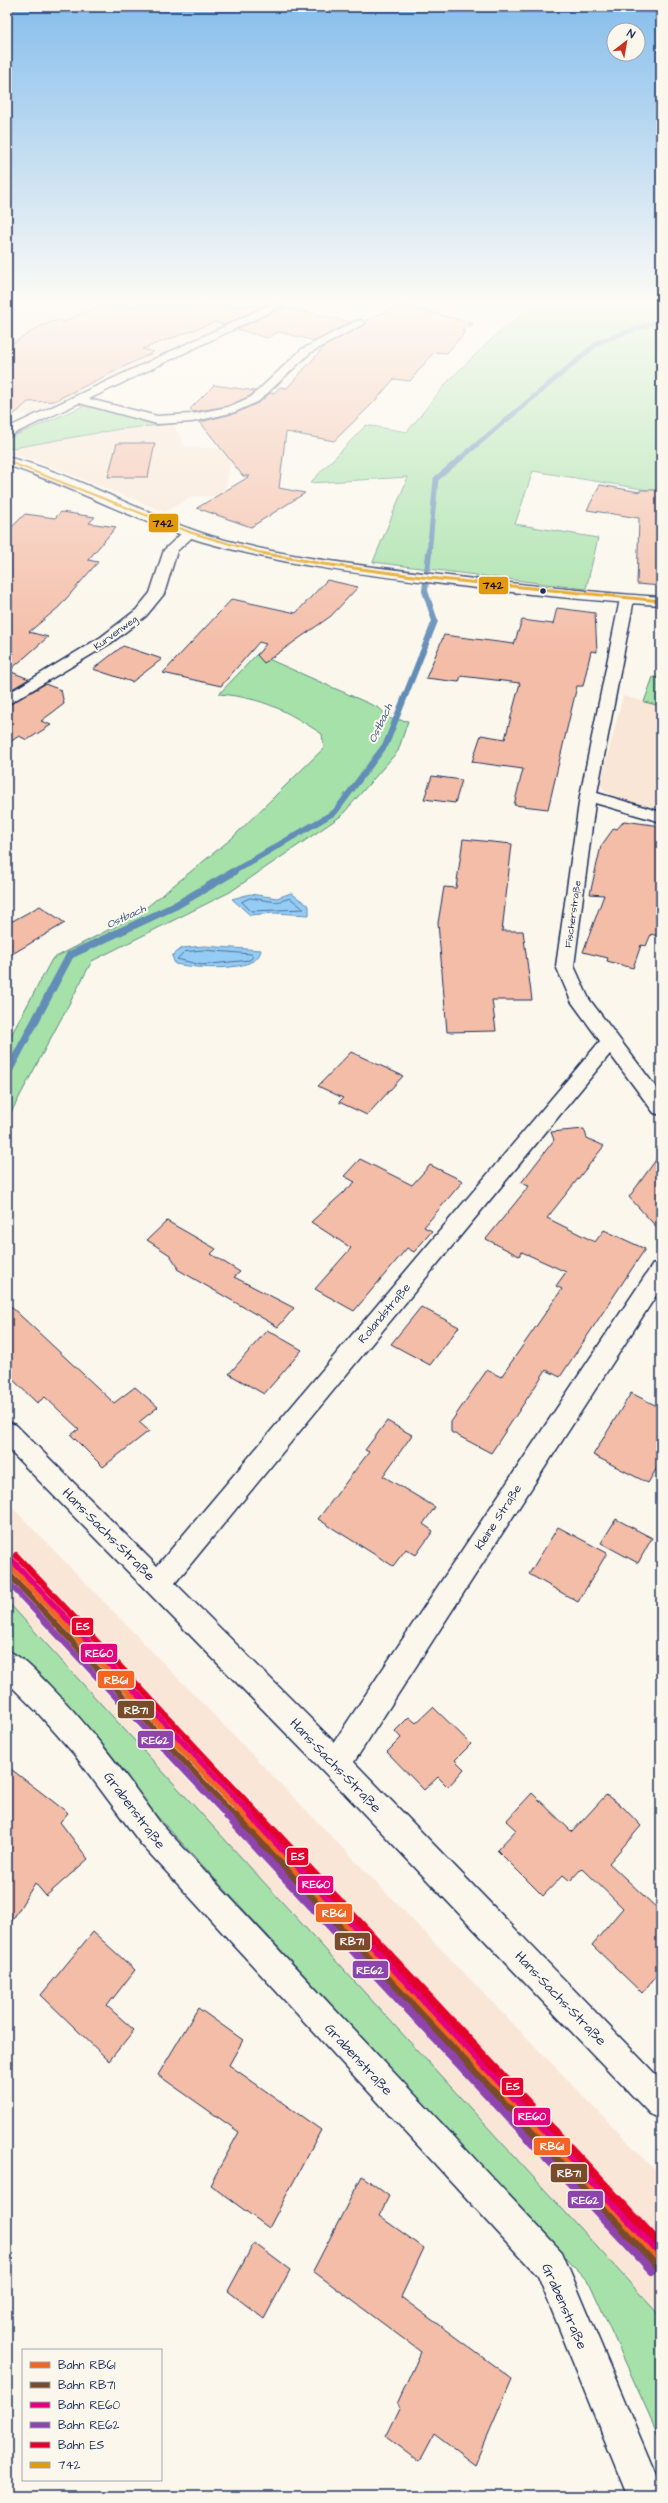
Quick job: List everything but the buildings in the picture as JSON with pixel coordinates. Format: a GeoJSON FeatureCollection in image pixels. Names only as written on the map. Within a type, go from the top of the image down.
{"type":"FeatureCollection","features":[{"type":"Feature","properties":{"kind":"street"},"geometry":{"type":"LineString","coordinates":[[7,433],[32,422]]}},
{"type":"Feature","properties":{"kind":"street"},"geometry":{"type":"LineString","coordinates":[[7,461],[76,486],[190,533],[260,553],[340,568],[627,599],[661,601]]}},
{"type":"Feature","properties":{"kind":"street","name":"Kurvenweg"},"geometry":{"type":"LineString","coordinates":[[7,700],[106,640],[141,613],[157,594],[171,550],[190,533]]}},
{"type":"Feature","properties":{"kind":"street","name":"Fischerstraße"},"geometry":{"type":"LineString","coordinates":[[627,599],[588,796],[565,966],[580,1001],[661,1108]]}},
{"type":"Feature","properties":{"kind":"street"},"geometry":{"type":"LineString","coordinates":[[588,796],[661,817]]}},
{"type":"Feature","properties":{"kind":"street","name":"Rolandstraße"},"geometry":{"type":"LineString","coordinates":[[158,1584],[610,1041]]}},
{"type":"Feature","properties":{"kind":"street","name":"Kleine Straße"},"geometry":{"type":"LineString","coordinates":[[336,1764],[661,1270]]}},
{"type":"Feature","properties":{"kind":"street","name":"Hans-Sachs-Straße"},"geometry":{"type":"LineString","coordinates":[[7,1432],[336,1764],[661,2103]]}},
{"type":"Feature","properties":{"kind":"street","name":"Grabenstraße"},"geometry":{"type":"LineString","coordinates":[[7,1664],[36,1689],[114,1781],[151,1834],[550,2264],[646,2496]]}},
{"type":"Feature","properties":{"kind":"shaded area"},"geometry":{"type":"Polygon","coordinates":[[[173,424],[186,447],[233,449],[224,496],[193,496],[165,512],[39,462],[7,453],[7,449],[120,429],[173,424]]]}},
{"type":"Feature","properties":{"kind":"shaded area"},"geometry":{"type":"Polygon","coordinates":[[[623,696],[661,706],[661,810],[617,797],[606,792],[600,785],[623,696]]]}},
{"type":"Feature","properties":{"kind":"shaded area"},"geometry":{"type":"Polygon","coordinates":[[[7,1502],[661,2176],[661,2317],[7,1601],[7,1502]]]}},
{"type":"Feature","properties":{"kind":"green space"},"geometry":{"type":"Polygon","coordinates":[[[47,422],[164,422],[173,424],[120,429],[7,449],[7,439],[47,422]]]}},
{"type":"Feature","properties":{"kind":"green space"},"geometry":{"type":"Polygon","coordinates":[[[415,422],[661,422],[661,492],[533,471],[515,524],[598,538],[586,589],[373,562],[408,477],[310,483],[366,425],[407,432],[415,422]]]}},
{"type":"Feature","properties":{"kind":"green space"},"geometry":{"type":"Polygon","coordinates":[[[257,654],[379,708],[391,719],[408,721],[398,751],[341,816],[230,892],[92,961],[7,1120],[7,1043],[52,959],[137,915],[231,839],[324,748],[322,734],[297,718],[274,706],[249,699],[219,694],[257,654]]]}},
{"type":"Feature","properties":{"kind":"green space"},"geometry":{"type":"Polygon","coordinates":[[[653,677],[661,678],[661,706],[644,702],[653,677]]]}},
{"type":"Feature","properties":{"kind":"green space"},"geometry":{"type":"Polygon","coordinates":[[[7,1601],[661,2317],[661,2441],[590,2284],[7,1654],[7,1601]]]}},
{"type":"Feature","properties":{"kind":"water"},"geometry":{"type":"Polygon","coordinates":[[[291,893],[309,906],[309,915],[275,913],[250,915],[232,899],[250,894],[277,898],[291,893]]]}},
{"type":"Feature","properties":{"kind":"water"},"geometry":{"type":"Polygon","coordinates":[[[204,946],[261,950],[257,958],[249,963],[237,966],[210,968],[175,964],[172,956],[182,948],[204,946]]]}},
{"type":"Feature","properties":{"kind":"waterway","name":"Ostbach"},"geometry":{"type":"LineString","coordinates":[[429,554],[436,479],[504,422]]}},
{"type":"Feature","properties":{"kind":"waterway","name":"Ostbach"},"geometry":{"type":"LineString","coordinates":[[231,873],[335,812],[386,744],[435,621],[425,591],[429,553]]}},
{"type":"Feature","properties":{"kind":"waterway","name":"Ostbach"},"geometry":{"type":"LineString","coordinates":[[7,1074],[70,955],[175,906],[233,872]]}},
{"type":"Feature","properties":{"kind":"rail line","name":"ES"},"geometry":{"type":"LineString","coordinates":[[16,1555],[661,2245]]}},
{"type":"Feature","properties":{"kind":"rail line","name":"RE60"},"geometry":{"type":"LineString","coordinates":[[11,1559],[661,2254]]}},
{"type":"Feature","properties":{"kind":"rail line","name":"RB61"},"geometry":{"type":"LineString","coordinates":[[7,1563],[661,2263]]}},
{"type":"Feature","properties":{"kind":"rail line","name":"RB71"},"geometry":{"type":"LineString","coordinates":[[7,1572],[657,2267]]}},
{"type":"Feature","properties":{"kind":"rail line","name":"RE62"},"geometry":{"type":"LineString","coordinates":[[7,1581],[652,2271]]}},
{"type":"Feature","properties":{"kind":"transit line","name":"742"},"geometry":{"type":"LineString","coordinates":[[7,461],[60,480],[165,524],[219,542],[271,555],[349,568],[429,578],[574,594],[661,601]]}}]}
